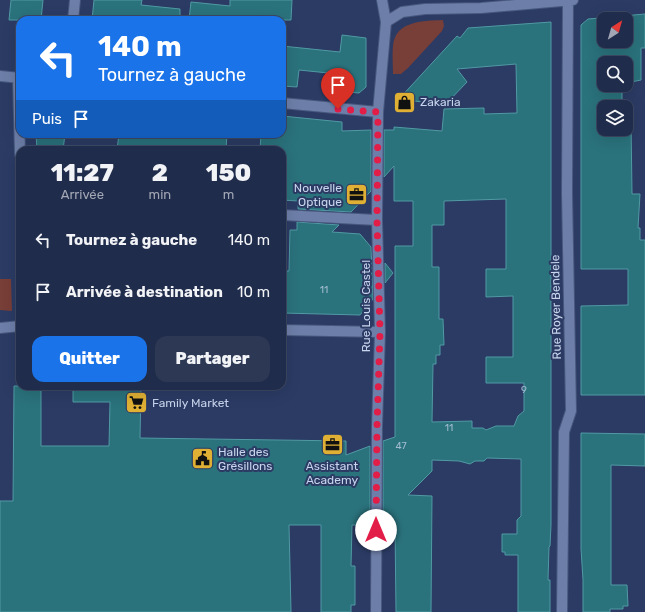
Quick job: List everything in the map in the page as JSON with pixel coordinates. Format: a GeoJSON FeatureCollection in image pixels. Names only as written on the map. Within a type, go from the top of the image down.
{"type":"FeatureCollection","features":[{"type":"Feature","properties":{"kind":"street"},"geometry":{"type":"LineString","coordinates":[[73,16],[75,0]]}},
{"type":"Feature","properties":{"kind":"street","name":"Rue Louis Castel"},"geometry":{"type":"LineString","coordinates":[[376,612],[377,443],[380,332],[377,220],[378,112],[386,22],[382,0]]}},
{"type":"Feature","properties":{"kind":"street","name":"Rue Royer Bendele"},"geometry":{"type":"LineString","coordinates":[[562,612],[564,432],[571,411],[567,193],[568,0]]}},
{"type":"Feature","properties":{"kind":"street"},"geometry":{"type":"LineString","coordinates":[[386,22],[402,12],[425,9],[481,8],[573,0]]}},
{"type":"Feature","properties":{"kind":"street"},"geometry":{"type":"LineString","coordinates":[[0,76],[16,78]]}},
{"type":"Feature","properties":{"kind":"street"},"geometry":{"type":"LineString","coordinates":[[286,103],[378,112]]}},
{"type":"Feature","properties":{"kind":"street"},"geometry":{"type":"LineString","coordinates":[[286,215],[377,220]]}},
{"type":"Feature","properties":{"kind":"street"},"geometry":{"type":"LineString","coordinates":[[0,328],[16,326]]}},
{"type":"Feature","properties":{"kind":"street"},"geometry":{"type":"LineString","coordinates":[[286,330],[380,332]]}},
{"type":"Feature","properties":{"kind":"shaded area"},"geometry":{"type":"Polygon","coordinates":[[[443,20],[444,26],[442,31],[408,68],[401,74],[393,74],[393,46],[395,37],[399,31],[412,24],[420,22],[443,20]]]}},
{"type":"Feature","properties":{"kind":"shaded area"},"geometry":{"type":"Polygon","coordinates":[[[0,279],[11,279],[12,311],[0,310],[0,279]]]}},
{"type":"Feature","properties":{"kind":"building"},"geometry":{"type":"Polygon","coordinates":[[[11,0],[43,0],[41,16],[16,16],[16,20],[9,20],[11,0]]]}},
{"type":"Feature","properties":{"kind":"building"},"geometry":{"type":"Polygon","coordinates":[[[94,0],[142,0],[141,5],[180,9],[180,16],[92,16],[94,0]]]}},
{"type":"Feature","properties":{"kind":"building"},"geometry":{"type":"Polygon","coordinates":[[[230,0],[292,0],[291,20],[286,20],[286,16],[189,16],[191,2],[230,6],[230,0]]]}},
{"type":"Feature","properties":{"kind":"building"},"geometry":{"type":"Polygon","coordinates":[[[645,14],[645,48],[641,48],[641,80],[633,82],[633,56],[597,56],[597,92],[622,92],[622,100],[597,100],[597,136],[631,136],[632,194],[640,194],[638,228],[640,228],[640,240],[645,240],[645,395],[581,395],[581,306],[628,305],[628,269],[581,269],[581,25],[588,19],[597,18],[597,48],[633,48],[633,15],[645,14]]]}},
{"type":"Feature","properties":{"kind":"building"},"geometry":{"type":"Polygon","coordinates":[[[551,22],[551,525],[548,580],[550,580],[550,612],[518,612],[518,555],[505,555],[505,552],[502,552],[502,534],[517,534],[517,520],[521,516],[521,459],[487,458],[484,461],[475,461],[470,464],[459,461],[432,460],[432,471],[408,495],[432,496],[431,612],[396,612],[395,525],[383,525],[383,441],[395,437],[395,246],[413,246],[413,201],[394,201],[394,166],[384,177],[384,130],[394,130],[394,127],[442,131],[444,109],[484,108],[484,114],[517,113],[516,64],[457,69],[467,82],[445,105],[399,99],[457,36],[460,38],[468,28],[551,22]],[[506,199],[444,201],[444,225],[432,225],[432,267],[439,267],[439,319],[443,319],[444,345],[440,345],[440,355],[436,355],[436,364],[433,364],[432,422],[472,421],[472,428],[483,428],[486,430],[496,426],[514,426],[518,416],[524,411],[524,383],[486,383],[486,357],[513,357],[513,296],[486,297],[486,269],[506,269],[506,199]]]}},
{"type":"Feature","properties":{"kind":"building"},"geometry":{"type":"Polygon","coordinates":[[[342,35],[366,38],[366,87],[359,93],[336,91],[338,74],[299,70],[297,87],[286,86],[286,46],[340,52],[342,35]]]}},
{"type":"Feature","properties":{"kind":"building"},"geometry":{"type":"Polygon","coordinates":[[[286,116],[342,122],[342,131],[371,130],[371,191],[351,212],[298,209],[298,201],[286,200],[286,146],[260,146],[261,138],[286,138],[286,116]]]}},
{"type":"Feature","properties":{"kind":"building"},"geometry":{"type":"Polygon","coordinates":[[[36,138],[64,138],[64,146],[37,146],[36,138]]]}},
{"type":"Feature","properties":{"kind":"building"},"geometry":{"type":"Polygon","coordinates":[[[118,138],[227,138],[226,146],[118,146],[118,138]]]}},
{"type":"Feature","properties":{"kind":"building"},"geometry":{"type":"Polygon","coordinates":[[[297,222],[339,225],[332,232],[360,234],[371,247],[373,299],[360,315],[286,313],[286,271],[289,271],[290,230],[297,230],[297,222]]]}},
{"type":"Feature","properties":{"kind":"building"},"geometry":{"type":"Polygon","coordinates":[[[385,263],[393,273],[385,283],[385,263]]]}},
{"type":"Feature","properties":{"kind":"building"},"geometry":{"type":"Polygon","coordinates":[[[14,386],[16,386],[16,390],[41,390],[41,446],[109,446],[110,402],[73,402],[73,390],[141,390],[140,438],[346,441],[346,455],[370,446],[370,525],[352,525],[351,566],[355,566],[355,605],[351,605],[351,612],[321,612],[321,525],[289,525],[291,612],[0,612],[0,501],[13,501],[14,386]]]}},
{"type":"Feature","properties":{"kind":"building"},"geometry":{"type":"Polygon","coordinates":[[[581,433],[645,434],[645,466],[611,465],[611,585],[627,585],[628,606],[623,606],[623,609],[610,609],[610,612],[583,612],[581,549],[581,433]]]}},
{"type":"Feature","properties":{"kind":"place","name":"Zakaria"},"geometry":{"type":"Point","coordinates":[405,102]}},
{"type":"Feature","properties":{"kind":"place","name":"Nouvelle Optique"},"geometry":{"type":"Point","coordinates":[357,195]}},
{"type":"Feature","properties":{"kind":"place","name":"Family Market"},"geometry":{"type":"Point","coordinates":[137,403]}},
{"type":"Feature","properties":{"kind":"place","name":"Assistant Academy"},"geometry":{"type":"Point","coordinates":[332,445]}},
{"type":"Feature","properties":{"kind":"place","name":"Halle des Grésillons"},"geometry":{"type":"Point","coordinates":[202,459]}},
{"type":"Feature","properties":{"kind":"route"},"geometry":{"type":"LineString","coordinates":[[338,109],[378,112],[377,220],[380,332],[376,530]]}}]}
